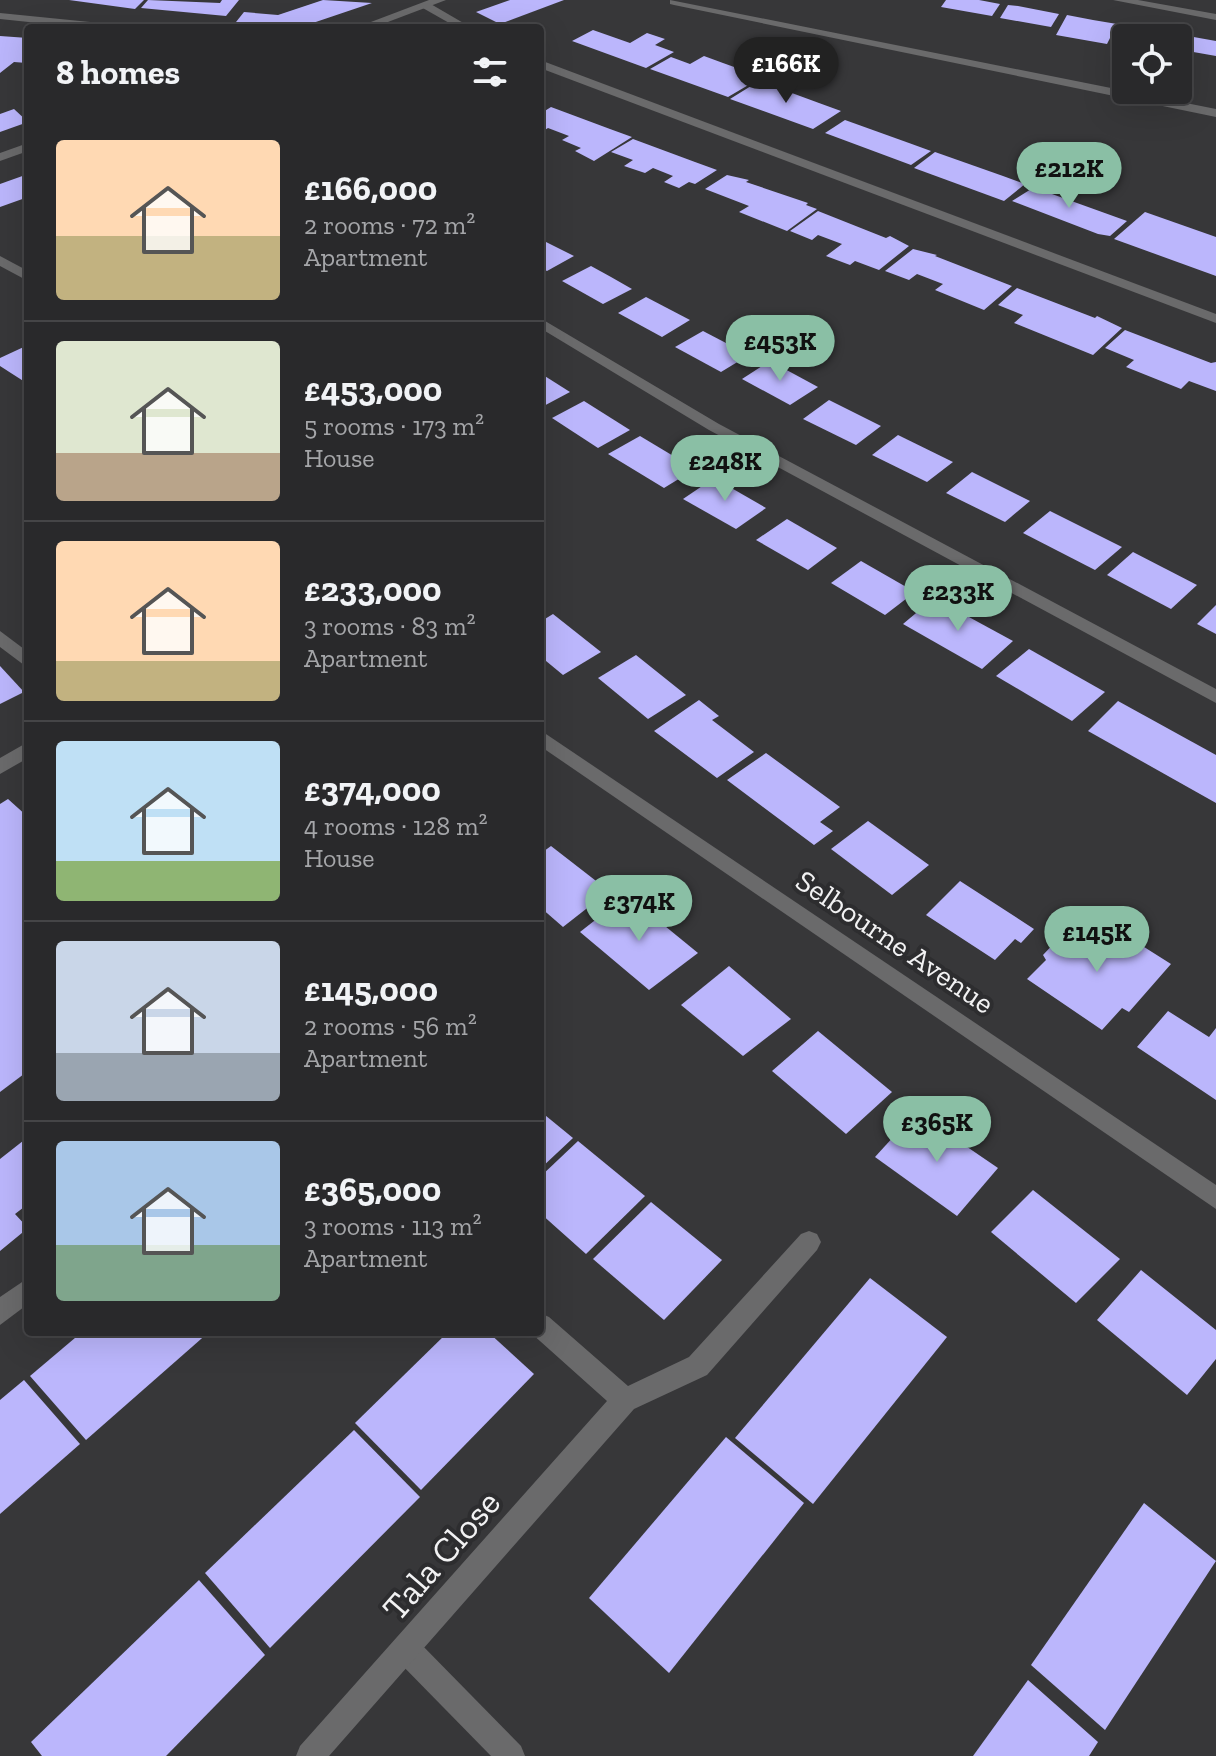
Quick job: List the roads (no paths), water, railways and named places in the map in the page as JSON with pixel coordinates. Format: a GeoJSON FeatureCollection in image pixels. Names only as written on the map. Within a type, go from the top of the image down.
{"type":"FeatureCollection","features":[{"type":"Feature","properties":{"kind":"street"},"geometry":{"type":"LineString","coordinates":[[372,24],[440,0]]}},
{"type":"Feature","properties":{"kind":"street"},"geometry":{"type":"LineString","coordinates":[[1119,0],[1216,17]]}},
{"type":"Feature","properties":{"kind":"street"},"geometry":{"type":"LineString","coordinates":[[674,2],[1216,113]]}},
{"type":"Feature","properties":{"kind":"street"},"geometry":{"type":"LineString","coordinates":[[425,5],[459,24]]}},
{"type":"Feature","properties":{"kind":"street"},"geometry":{"type":"LineString","coordinates":[[0,16],[80,24]]}},
{"type":"Feature","properties":{"kind":"street"},"geometry":{"type":"LineString","coordinates":[[544,66],[1216,319]]}},
{"type":"Feature","properties":{"kind":"street"},"geometry":{"type":"LineString","coordinates":[[0,157],[24,148]]}},
{"type":"Feature","properties":{"kind":"street"},"geometry":{"type":"LineString","coordinates":[[0,260],[24,275]]}},
{"type":"Feature","properties":{"kind":"street"},"geometry":{"type":"LineString","coordinates":[[544,324],[714,427],[1216,697]]}},
{"type":"Feature","properties":{"kind":"street"},"geometry":{"type":"LineString","coordinates":[[0,637],[24,658]]}},
{"type":"Feature","properties":{"kind":"street","name":"Selbourne Avenue"},"geometry":{"type":"LineString","coordinates":[[544,740],[1216,1198]]}},
{"type":"Feature","properties":{"kind":"street"},"geometry":{"type":"LineString","coordinates":[[0,767],[24,752]]}},
{"type":"Feature","properties":{"kind":"street","name":"Tala Close"},"geometry":{"type":"LineString","coordinates":[[310,1756],[625,1400],[698,1366],[809,1242]]}},
{"type":"Feature","properties":{"kind":"street"},"geometry":{"type":"LineString","coordinates":[[0,1313],[24,1292]]}},
{"type":"Feature","properties":{"kind":"street"},"geometry":{"type":"LineString","coordinates":[[544,1329],[625,1400]]}},
{"type":"Feature","properties":{"kind":"street"},"geometry":{"type":"LineString","coordinates":[[406,1649],[511,1756]]}}]}
